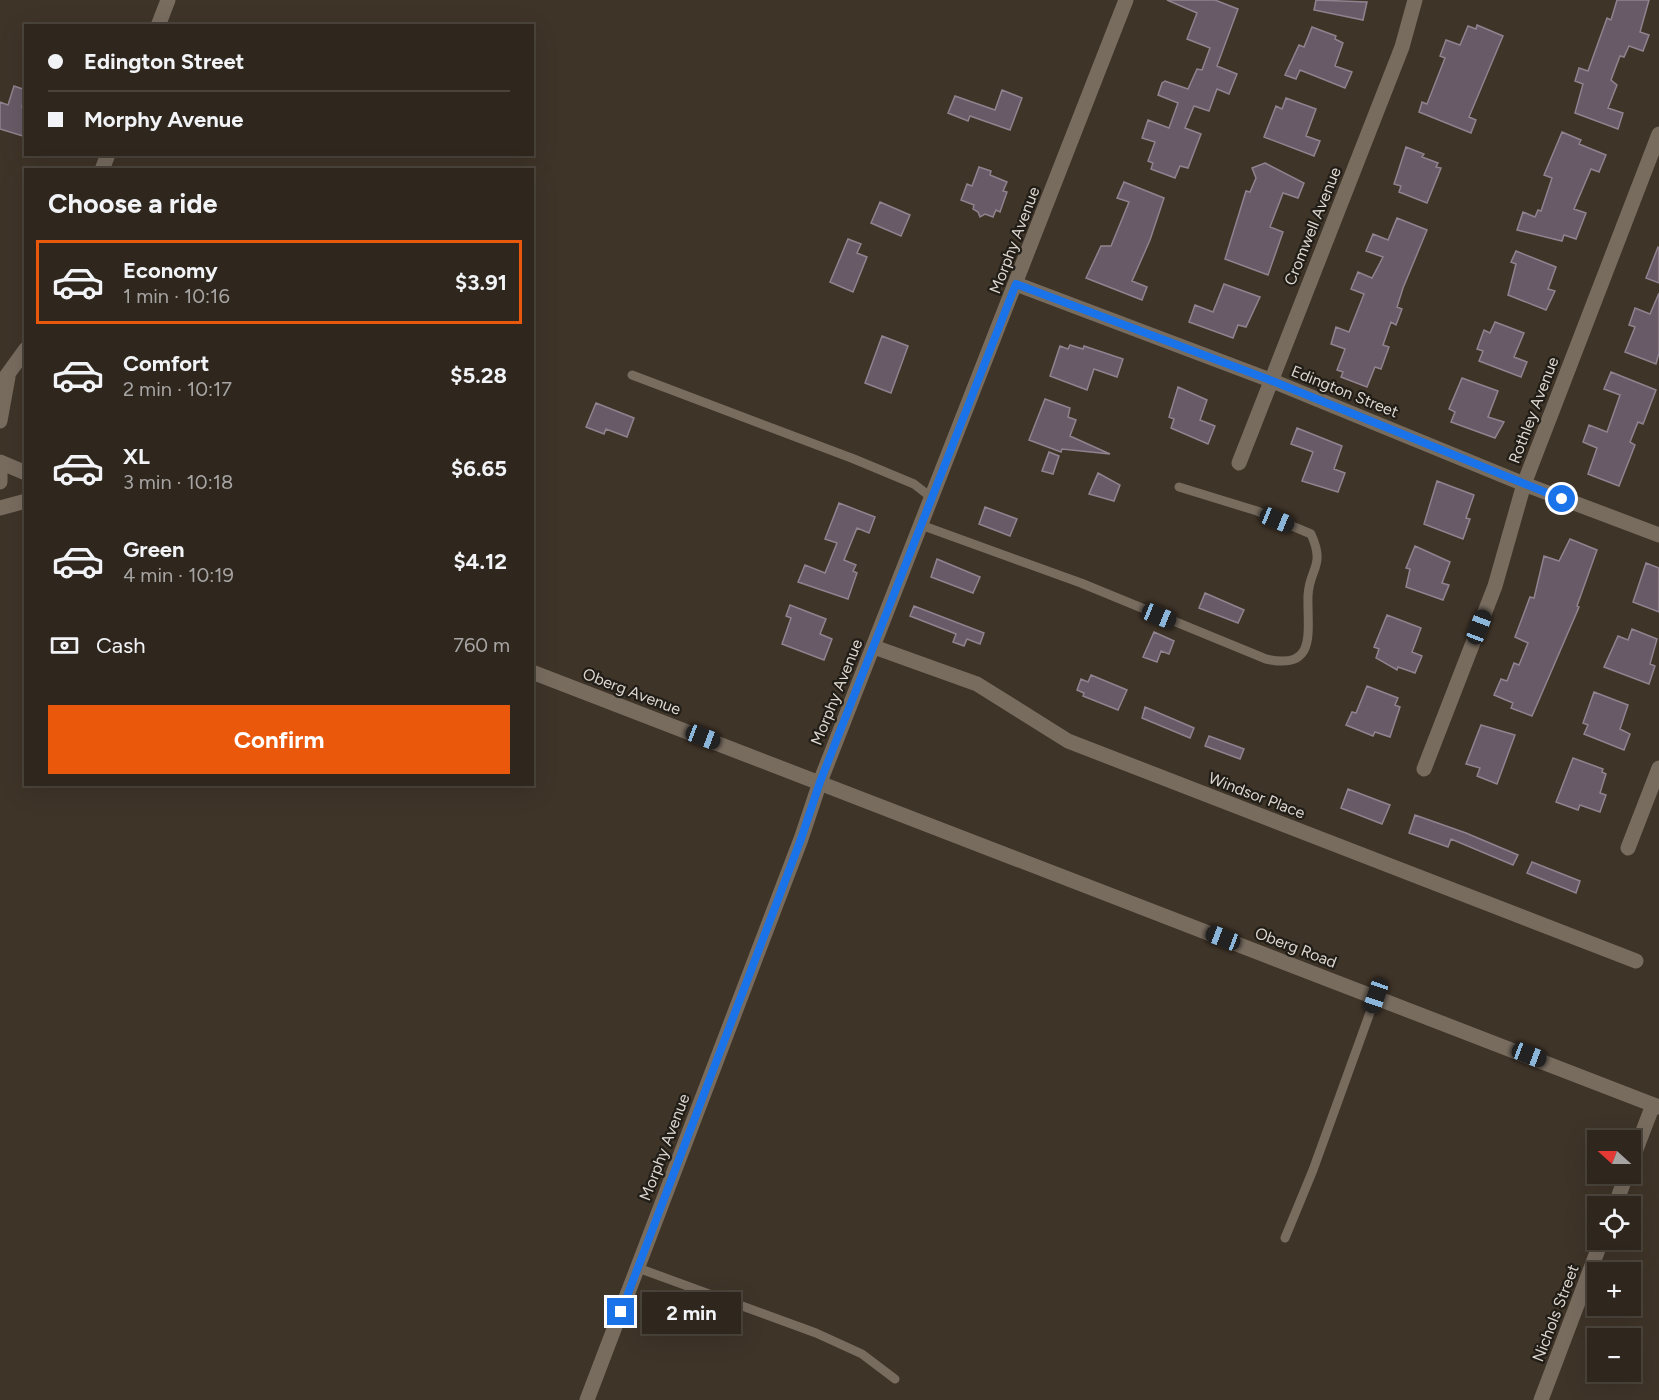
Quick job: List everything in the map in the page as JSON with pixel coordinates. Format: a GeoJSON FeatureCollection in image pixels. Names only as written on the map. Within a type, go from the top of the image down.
{"type":"FeatureCollection","features":[{"type":"Feature","properties":{"kind":"street"},"geometry":{"type":"LineString","coordinates":[[159,24],[168,0]]}},
{"type":"Feature","properties":{"kind":"street","name":"Morphy Avenue"},"geometry":{"type":"LineString","coordinates":[[587,1400],[801,839],[820,782],[1126,0]]}},
{"type":"Feature","properties":{"kind":"street","name":"Cromwell Avenue"},"geometry":{"type":"LineString","coordinates":[[1239,463],[1402,47],[1415,0]]}},
{"type":"Feature","properties":{"kind":"street","name":"Rothley Avenue"},"geometry":{"type":"LineString","coordinates":[[1424,769],[1495,586],[1524,484],[1659,134]]}},
{"type":"Feature","properties":{"kind":"street","name":"Edington Street"},"geometry":{"type":"LineString","coordinates":[[1016,284],[1270,380],[1524,484],[1659,535]]}},
{"type":"Feature","properties":{"kind":"street"},"geometry":{"type":"LineString","coordinates":[[0,421],[4,381],[24,352]]}},
{"type":"Feature","properties":{"kind":"street"},"geometry":{"type":"LineString","coordinates":[[0,482],[0,463],[24,472]]}},
{"type":"Feature","properties":{"kind":"street"},"geometry":{"type":"LineString","coordinates":[[0,508],[12,502],[24,501]]}},
{"type":"Feature","properties":{"kind":"street","name":"Windsor Place"},"geometry":{"type":"LineString","coordinates":[[874,647],[977,684],[1068,741],[1636,961]]}},
{"type":"Feature","properties":{"kind":"street","name":"Oberg Avenue"},"geometry":{"type":"LineString","coordinates":[[534,673],[820,782]]}},
{"type":"Feature","properties":{"kind":"street"},"geometry":{"type":"LineString","coordinates":[[1628,848],[1659,768]]}},
{"type":"Feature","properties":{"kind":"street","name":"Oberg Road"},"geometry":{"type":"LineString","coordinates":[[820,782],[1656,1106]]}},
{"type":"Feature","properties":{"kind":"street"},"geometry":{"type":"LineString","coordinates":[[1641,1140],[1656,1106]]}},
{"type":"Feature","properties":{"kind":"street","name":"Nichols Street"},"geometry":{"type":"LineString","coordinates":[[1542,1400],[1598,1250]]}},
{"type":"Feature","properties":{"kind":"lane"},"geometry":{"type":"LineString","coordinates":[[632,375],[874,467],[914,484],[932,498]]}},
{"type":"Feature","properties":{"kind":"lane"},"geometry":{"type":"LineString","coordinates":[[921,525],[1081,583],[1266,659],[1284,663],[1295,660],[1305,647],[1310,629],[1308,596],[1317,567],[1318,549],[1311,534],[1257,512],[1179,487]]}},
{"type":"Feature","properties":{"kind":"lane"},"geometry":{"type":"LineString","coordinates":[[1285,1238],[1313,1170],[1376,996]]}},
{"type":"Feature","properties":{"kind":"lane"},"geometry":{"type":"LineString","coordinates":[[638,1268],[816,1333],[862,1354],[895,1379]]}},
{"type":"Feature","properties":{"kind":"building"},"geometry":{"type":"Polygon","coordinates":[[[1167,0],[1215,0],[1238,9],[1217,66],[1237,74],[1229,94],[1217,89],[1209,111],[1194,106],[1185,128],[1201,134],[1188,168],[1180,166],[1175,178],[1151,169],[1153,163],[1148,161],[1155,142],[1142,138],[1148,120],[1169,128],[1178,103],[1158,95],[1162,83],[1165,81],[1188,89],[1197,69],[1202,70],[1210,48],[1187,39],[1197,13],[1167,0]]]}},
{"type":"Feature","properties":{"kind":"building"},"geometry":{"type":"Polygon","coordinates":[[[1316,0],[1367,2],[1363,20],[1314,10],[1316,0]]]}},
{"type":"Feature","properties":{"kind":"building"},"geometry":{"type":"Polygon","coordinates":[[[1617,0],[1649,0],[1640,32],[1649,35],[1643,51],[1629,46],[1624,57],[1620,56],[1611,80],[1617,85],[1608,108],[1623,113],[1618,129],[1575,113],[1583,84],[1575,81],[1579,68],[1588,71],[1607,18],[1611,20],[1617,0]]]}},
{"type":"Feature","properties":{"kind":"building"},"geometry":{"type":"Polygon","coordinates":[[[1477,25],[1503,36],[1469,117],[1476,120],[1471,133],[1419,112],[1422,102],[1427,104],[1445,58],[1440,56],[1446,40],[1460,45],[1468,26],[1476,29],[1477,25]]]}},
{"type":"Feature","properties":{"kind":"building"},"geometry":{"type":"Polygon","coordinates":[[[1312,27],[1336,36],[1335,39],[1343,43],[1335,66],[1352,72],[1345,88],[1300,70],[1296,79],[1285,75],[1299,45],[1304,47],[1312,27]]]}},
{"type":"Feature","properties":{"kind":"building"},"geometry":{"type":"Polygon","coordinates":[[[14,86],[24,89],[22,107],[24,108],[24,136],[0,129],[0,102],[8,105],[14,86]]]}},
{"type":"Feature","properties":{"kind":"building"},"geometry":{"type":"Polygon","coordinates":[[[1002,90],[1022,98],[1010,130],[970,116],[968,121],[948,113],[955,96],[995,110],[1002,90]]]}},
{"type":"Feature","properties":{"kind":"building"},"geometry":{"type":"Polygon","coordinates":[[[1286,98],[1316,109],[1306,136],[1320,141],[1314,156],[1264,137],[1276,106],[1282,109],[1286,98]]]}},
{"type":"Feature","properties":{"kind":"building"},"geometry":{"type":"Polygon","coordinates":[[[1562,132],[1581,140],[1579,144],[1606,155],[1599,172],[1591,169],[1574,209],[1586,213],[1576,239],[1564,235],[1562,241],[1517,230],[1523,212],[1535,217],[1538,210],[1541,211],[1552,178],[1544,175],[1562,132]]]}},
{"type":"Feature","properties":{"kind":"building"},"geometry":{"type":"Polygon","coordinates":[[[1406,147],[1424,154],[1422,157],[1438,163],[1436,167],[1441,168],[1427,203],[1399,192],[1401,186],[1394,184],[1406,147]]]}},
{"type":"Feature","properties":{"kind":"building"},"geometry":{"type":"Polygon","coordinates":[[[1265,163],[1304,183],[1298,198],[1283,193],[1270,227],[1283,232],[1268,275],[1225,259],[1246,191],[1250,192],[1256,178],[1252,168],[1265,163]]]}},
{"type":"Feature","properties":{"kind":"building"},"geometry":{"type":"Polygon","coordinates":[[[979,167],[991,171],[990,175],[1007,182],[1003,191],[1007,192],[1000,212],[996,210],[993,217],[985,214],[980,217],[973,209],[974,205],[961,200],[967,184],[972,186],[979,167]]]}},
{"type":"Feature","properties":{"kind":"building"},"geometry":{"type":"Polygon","coordinates":[[[1124,182],[1164,198],[1150,240],[1132,281],[1147,287],[1142,300],[1086,278],[1101,246],[1111,246],[1129,202],[1117,198],[1124,182]]]}},
{"type":"Feature","properties":{"kind":"building"},"geometry":{"type":"Polygon","coordinates":[[[880,202],[910,215],[901,236],[871,223],[880,202]]]}},
{"type":"Feature","properties":{"kind":"building"},"geometry":{"type":"Polygon","coordinates":[[[1397,218],[1427,230],[1403,288],[1397,307],[1402,309],[1396,325],[1391,322],[1383,345],[1389,347],[1381,369],[1375,367],[1367,387],[1341,377],[1343,372],[1337,370],[1345,349],[1331,344],[1336,327],[1349,332],[1364,294],[1351,289],[1358,272],[1372,278],[1383,257],[1366,251],[1373,234],[1388,240],[1397,218]]]}},
{"type":"Feature","properties":{"kind":"building"},"geometry":{"type":"Polygon","coordinates":[[[848,239],[861,244],[857,253],[867,257],[853,292],[830,282],[848,239]]]}},
{"type":"Feature","properties":{"kind":"building"},"geometry":{"type":"Polygon","coordinates":[[[1659,248],[1659,283],[1646,278],[1659,248]]]}},
{"type":"Feature","properties":{"kind":"building"},"geometry":{"type":"Polygon","coordinates":[[[1516,251],[1556,267],[1548,289],[1555,291],[1546,310],[1508,295],[1516,264],[1511,262],[1516,251]]]}},
{"type":"Feature","properties":{"kind":"building"},"geometry":{"type":"Polygon","coordinates":[[[1224,284],[1260,297],[1246,327],[1238,325],[1233,338],[1189,322],[1195,305],[1213,312],[1224,284]]]}},
{"type":"Feature","properties":{"kind":"building"},"geometry":{"type":"Polygon","coordinates":[[[1659,293],[1659,353],[1656,364],[1625,352],[1635,327],[1629,325],[1635,308],[1650,314],[1659,293]]]}},
{"type":"Feature","properties":{"kind":"building"},"geometry":{"type":"Polygon","coordinates":[[[1495,322],[1524,333],[1514,357],[1527,362],[1521,377],[1479,361],[1483,351],[1477,349],[1484,330],[1490,333],[1495,322]]]}},
{"type":"Feature","properties":{"kind":"building"},"geometry":{"type":"Polygon","coordinates":[[[882,336],[908,346],[891,393],[865,383],[882,336]]]}},
{"type":"Feature","properties":{"kind":"building"},"geometry":{"type":"Polygon","coordinates":[[[1070,345],[1083,349],[1084,346],[1123,359],[1117,377],[1094,369],[1087,390],[1050,376],[1060,346],[1068,349],[1070,345]]]}},
{"type":"Feature","properties":{"kind":"building"},"geometry":{"type":"Polygon","coordinates":[[[1611,372],[1656,390],[1643,424],[1638,422],[1630,442],[1635,445],[1619,486],[1588,474],[1597,448],[1583,442],[1589,425],[1607,432],[1620,395],[1604,389],[1611,372]]]}},
{"type":"Feature","properties":{"kind":"building"},"geometry":{"type":"Polygon","coordinates":[[[1462,378],[1498,391],[1488,417],[1504,422],[1495,438],[1451,422],[1455,412],[1449,409],[1462,378]]]}},
{"type":"Feature","properties":{"kind":"building"},"geometry":{"type":"Polygon","coordinates":[[[1178,387],[1207,400],[1200,420],[1215,426],[1208,444],[1171,428],[1174,419],[1169,417],[1178,387]]]}},
{"type":"Feature","properties":{"kind":"building"},"geometry":{"type":"Polygon","coordinates":[[[1045,399],[1070,408],[1068,417],[1076,420],[1070,436],[1110,454],[1062,449],[1061,452],[1029,440],[1045,399]]]}},
{"type":"Feature","properties":{"kind":"building"},"geometry":{"type":"Polygon","coordinates":[[[596,403],[634,418],[627,437],[606,429],[604,434],[586,427],[596,403]]]}},
{"type":"Feature","properties":{"kind":"building"},"geometry":{"type":"Polygon","coordinates":[[[1297,428],[1342,446],[1334,469],[1345,473],[1338,492],[1302,481],[1313,452],[1291,444],[1297,428]]]}},
{"type":"Feature","properties":{"kind":"building"},"geometry":{"type":"Polygon","coordinates":[[[1049,452],[1059,456],[1053,474],[1042,471],[1049,452]]]}},
{"type":"Feature","properties":{"kind":"building"},"geometry":{"type":"Polygon","coordinates":[[[1098,473],[1120,485],[1114,501],[1089,494],[1098,473]]]}},
{"type":"Feature","properties":{"kind":"building"},"geometry":{"type":"Polygon","coordinates":[[[1437,481],[1474,495],[1466,518],[1470,519],[1463,539],[1424,524],[1437,481]]]}},
{"type":"Feature","properties":{"kind":"building"},"geometry":{"type":"Polygon","coordinates":[[[839,503],[875,517],[869,533],[857,528],[844,560],[856,565],[853,571],[857,573],[848,599],[798,582],[805,565],[825,573],[837,543],[825,539],[839,503]]]}},
{"type":"Feature","properties":{"kind":"building"},"geometry":{"type":"Polygon","coordinates":[[[985,507],[1017,519],[1010,536],[979,524],[985,507]]]}},
{"type":"Feature","properties":{"kind":"building"},"geometry":{"type":"Polygon","coordinates":[[[1570,539],[1597,550],[1577,606],[1579,607],[1532,716],[1511,708],[1513,703],[1494,695],[1501,679],[1507,681],[1514,663],[1519,665],[1528,643],[1515,637],[1530,597],[1534,598],[1544,556],[1559,561],[1570,539]]]}},
{"type":"Feature","properties":{"kind":"building"},"geometry":{"type":"Polygon","coordinates":[[[1415,546],[1450,562],[1442,583],[1449,585],[1443,600],[1406,587],[1410,569],[1406,568],[1415,546]]]}},
{"type":"Feature","properties":{"kind":"building"},"geometry":{"type":"Polygon","coordinates":[[[937,559],[980,577],[973,593],[931,577],[937,559]]]}},
{"type":"Feature","properties":{"kind":"building"},"geometry":{"type":"Polygon","coordinates":[[[1646,563],[1659,568],[1659,612],[1633,602],[1646,563]]]}},
{"type":"Feature","properties":{"kind":"building"},"geometry":{"type":"Polygon","coordinates":[[[1205,593],[1244,610],[1238,623],[1199,608],[1205,593]]]}},
{"type":"Feature","properties":{"kind":"building"},"geometry":{"type":"Polygon","coordinates":[[[790,605],[826,619],[820,634],[832,639],[824,660],[782,644],[791,618],[786,616],[790,605]]]}},
{"type":"Feature","properties":{"kind":"building"},"geometry":{"type":"Polygon","coordinates":[[[914,606],[984,633],[980,644],[967,639],[964,646],[953,642],[956,634],[910,616],[914,606]]]}},
{"type":"Feature","properties":{"kind":"building"},"geometry":{"type":"Polygon","coordinates":[[[1387,615],[1421,628],[1412,652],[1422,656],[1415,673],[1398,667],[1397,670],[1376,658],[1379,649],[1374,647],[1387,615]]]}},
{"type":"Feature","properties":{"kind":"building"},"geometry":{"type":"Polygon","coordinates":[[[1632,629],[1657,639],[1650,664],[1655,666],[1649,684],[1604,667],[1618,636],[1628,640],[1632,629]]]}},
{"type":"Feature","properties":{"kind":"building"},"geometry":{"type":"Polygon","coordinates":[[[1154,632],[1174,641],[1169,654],[1161,651],[1157,662],[1143,657],[1154,632]]]}},
{"type":"Feature","properties":{"kind":"building"},"geometry":{"type":"Polygon","coordinates":[[[1091,675],[1127,690],[1118,710],[1083,696],[1084,693],[1077,690],[1081,679],[1088,682],[1091,675]]]}},
{"type":"Feature","properties":{"kind":"building"},"geometry":{"type":"Polygon","coordinates":[[[1367,686],[1398,698],[1395,705],[1400,707],[1390,737],[1375,732],[1373,736],[1346,725],[1352,712],[1356,713],[1367,686]]]}},
{"type":"Feature","properties":{"kind":"building"},"geometry":{"type":"Polygon","coordinates":[[[1594,692],[1628,705],[1620,729],[1630,734],[1624,750],[1584,734],[1588,725],[1583,723],[1594,692]]]}},
{"type":"Feature","properties":{"kind":"building"},"geometry":{"type":"Polygon","coordinates":[[[1145,707],[1194,728],[1190,738],[1142,718],[1145,707]]]}},
{"type":"Feature","properties":{"kind":"building"},"geometry":{"type":"Polygon","coordinates":[[[1481,725],[1515,735],[1497,784],[1477,776],[1480,768],[1466,764],[1481,725]]]}},
{"type":"Feature","properties":{"kind":"building"},"geometry":{"type":"Polygon","coordinates":[[[1209,736],[1244,749],[1240,759],[1205,746],[1209,736]]]}},
{"type":"Feature","properties":{"kind":"building"},"geometry":{"type":"Polygon","coordinates":[[[1573,758],[1603,769],[1602,772],[1606,774],[1600,793],[1606,795],[1600,812],[1580,805],[1578,810],[1556,802],[1573,758]]]}},
{"type":"Feature","properties":{"kind":"building"},"geometry":{"type":"Polygon","coordinates":[[[1348,789],[1390,805],[1382,824],[1341,808],[1348,789]]]}},
{"type":"Feature","properties":{"kind":"building"},"geometry":{"type":"Polygon","coordinates":[[[1415,815],[1518,855],[1513,865],[1451,839],[1448,847],[1409,833],[1415,815]]]}},
{"type":"Feature","properties":{"kind":"building"},"geometry":{"type":"Polygon","coordinates":[[[1532,862],[1580,881],[1576,893],[1527,873],[1532,862]]]}},
{"type":"Feature","properties":{"kind":"route"},"geometry":{"type":"LineString","coordinates":[[621,1312],[801,839],[820,782],[1016,284],[1270,380],[1562,499]]}}]}
